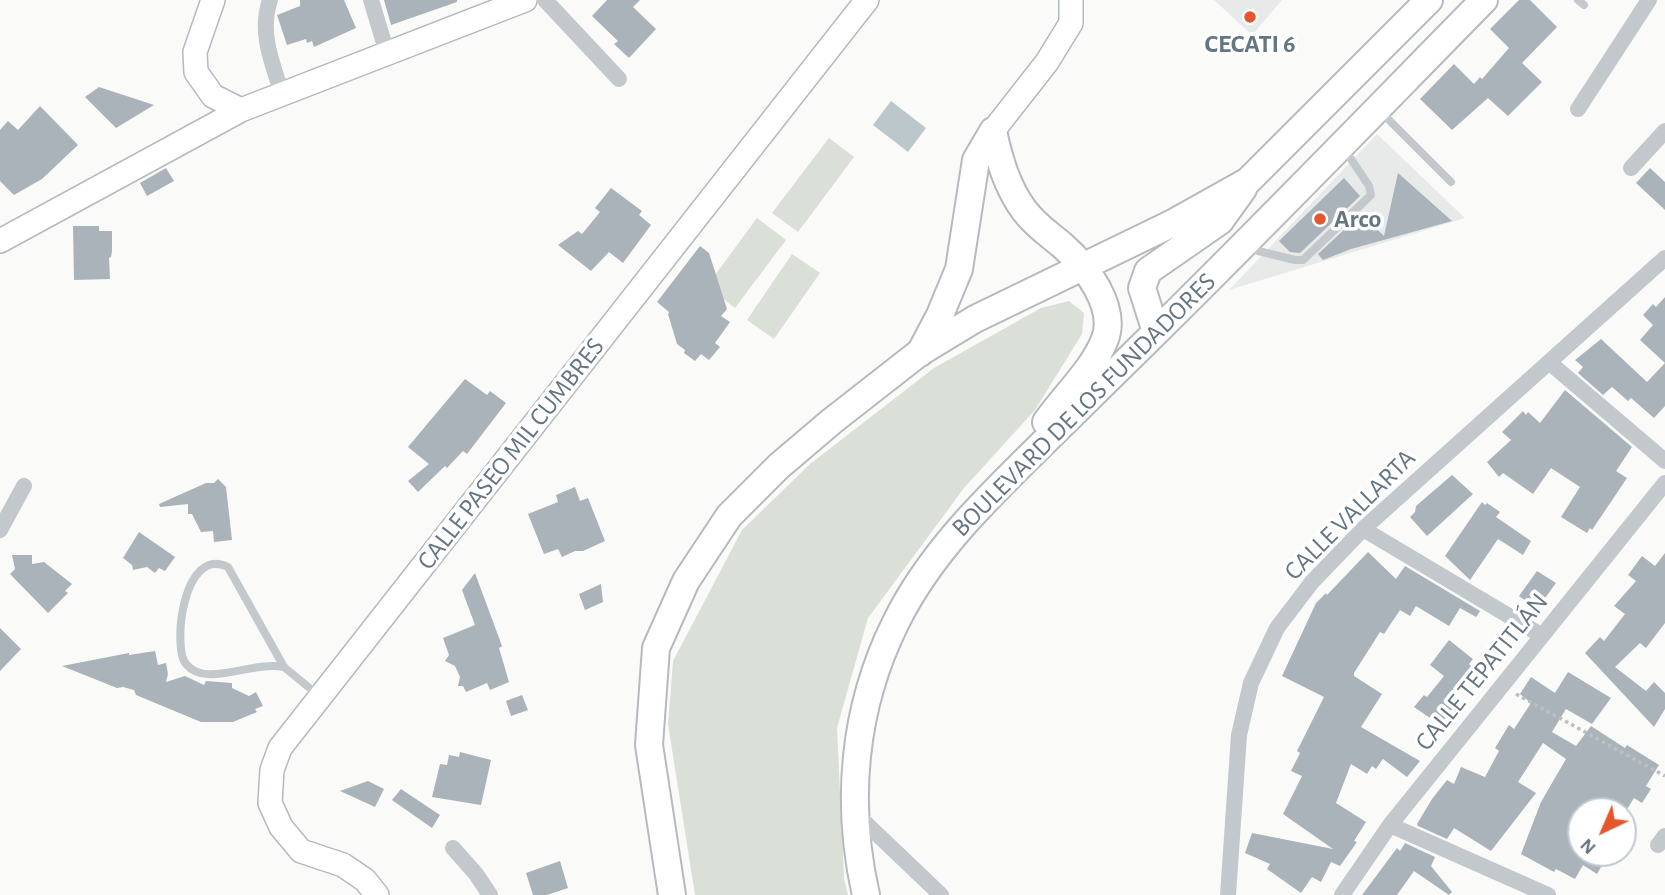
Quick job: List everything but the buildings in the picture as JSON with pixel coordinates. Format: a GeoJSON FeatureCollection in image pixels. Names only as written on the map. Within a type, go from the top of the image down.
{"type":"FeatureCollection","features":[{"type":"Feature","properties":{"kind":"main road"},"geometry":{"type":"LineString","coordinates":[[1156,332],[1142,288],[1148,271],[1220,220],[1248,181],[1429,0]]}},
{"type":"Feature","properties":{"kind":"main road","name":"BOULEVARD DE LOS FUNDADORES"},"geometry":{"type":"LineString","coordinates":[[866,895],[859,866],[853,811],[855,760],[866,698],[895,623],[923,575],[949,541],[1020,465],[1156,332],[1484,0]]}},
{"type":"Feature","properties":{"kind":"main road"},"geometry":{"type":"LineString","coordinates":[[993,131],[1009,184],[1023,209],[1040,230],[1063,246],[1084,267],[1104,305],[1107,322],[1106,338],[1093,362],[1033,439],[1020,465]]}},
{"type":"Feature","properties":{"kind":"main road"},"geometry":{"type":"LineString","coordinates":[[919,353],[940,315],[959,269],[976,160],[993,131]]}},
{"type":"Feature","properties":{"kind":"main road"},"geometry":{"type":"LineString","coordinates":[[672,895],[649,744],[656,648],[681,592],[729,516],[779,466],[919,353],[975,319],[1171,224],[1248,181]]}},
{"type":"Feature","properties":{"kind":"street"},"geometry":{"type":"LineString","coordinates":[[213,0],[195,52],[196,72],[214,96],[241,110]]}},
{"type":"Feature","properties":{"kind":"street"},"geometry":{"type":"LineString","coordinates":[[270,0],[265,15],[267,49],[282,94]]}},
{"type":"Feature","properties":{"kind":"street"},"geometry":{"type":"LineString","coordinates":[[371,0],[387,53]]}},
{"type":"Feature","properties":{"kind":"street"},"geometry":{"type":"LineString","coordinates":[[0,241],[241,110],[525,0]]}},
{"type":"Feature","properties":{"kind":"street"},"geometry":{"type":"LineString","coordinates":[[545,0],[619,79]]}},
{"type":"Feature","properties":{"kind":"street","name":"CALLE PASEO MIL CUMBRES"},"geometry":{"type":"LineString","coordinates":[[377,895],[365,880],[343,865],[301,851],[281,827],[270,803],[272,770],[280,748],[867,0]]}},
{"type":"Feature","properties":{"kind":"street"},"geometry":{"type":"LineString","coordinates":[[993,131],[1047,62],[1071,23],[1071,0]]}},
{"type":"Feature","properties":{"kind":"street"},"geometry":{"type":"LineString","coordinates":[[1578,109],[1648,0]]}},
{"type":"Feature","properties":{"kind":"street"},"geometry":{"type":"LineString","coordinates":[[1631,168],[1665,131]]}},
{"type":"Feature","properties":{"kind":"street","name":"CALLE VALLARTA"},"geometry":{"type":"LineString","coordinates":[[1228,895],[1239,735],[1251,683],[1278,628],[1312,582],[1363,529],[1665,258]]}},
{"type":"Feature","properties":{"kind":"street"},"geometry":{"type":"LineString","coordinates":[[1550,363],[1665,461]]}},
{"type":"Feature","properties":{"kind":"street","name":"CALLE TEPATITLÁN"},"geometry":{"type":"LineString","coordinates":[[1342,895],[1390,825],[1665,483]]}},
{"type":"Feature","properties":{"kind":"street"},"geometry":{"type":"LineString","coordinates":[[0,530],[24,486]]}},
{"type":"Feature","properties":{"kind":"street"},"geometry":{"type":"LineString","coordinates":[[1363,529],[1541,635]]}},
{"type":"Feature","properties":{"kind":"street"},"geometry":{"type":"LineString","coordinates":[[853,811],[941,895]]}},
{"type":"Feature","properties":{"kind":"street"},"geometry":{"type":"LineString","coordinates":[[1390,825],[1548,895]]}},
{"type":"Feature","properties":{"kind":"street"},"geometry":{"type":"LineString","coordinates":[[453,848],[490,895]]}},
{"type":"Feature","properties":{"kind":"lane"},"geometry":{"type":"LineString","coordinates":[[1377,108],[1451,182]]}},
{"type":"Feature","properties":{"kind":"lane"},"geometry":{"type":"LineString","coordinates":[[1241,246],[1303,260],[1371,195],[1341,145]]}},
{"type":"Feature","properties":{"kind":"lane"},"geometry":{"type":"LineString","coordinates":[[284,667],[271,664],[218,676],[198,673],[185,663],[180,649],[184,606],[191,580],[197,572],[209,564],[228,567],[284,667],[320,697]]}},
{"type":"Feature","properties":{"kind":"path"},"geometry":{"type":"LineString","coordinates":[[1502,686],[1665,776]]}},
{"type":"Feature","properties":{"kind":"shaded area","name":"CECATI 6"},"geometry":{"type":"Polygon","coordinates":[[[1214,0],[1282,0],[1252,35],[1214,0]]]}},
{"type":"Feature","properties":{"kind":"shaded area"},"geometry":{"type":"Polygon","coordinates":[[[891,101],[926,128],[908,152],[873,125],[891,101]]]}},
{"type":"Feature","properties":{"kind":"shaded area"},"geometry":{"type":"Polygon","coordinates":[[[1377,134],[1465,218],[1229,290],[1377,134]]]}},
{"type":"Feature","properties":{"kind":"shaded area"},"geometry":{"type":"Polygon","coordinates":[[[829,138],[854,157],[798,232],[772,213],[829,138]]]}},
{"type":"Feature","properties":{"kind":"shaded area"},"geometry":{"type":"Polygon","coordinates":[[[757,218],[786,240],[735,308],[707,286],[757,218]]]}},
{"type":"Feature","properties":{"kind":"shaded area"},"geometry":{"type":"Polygon","coordinates":[[[792,254],[820,273],[774,339],[747,320],[792,254]]]}},
{"type":"Feature","properties":{"kind":"shaded area"},"geometry":{"type":"Polygon","coordinates":[[[1069,301],[1084,313],[1082,334],[1035,410],[964,488],[868,618],[837,728],[844,879],[848,895],[695,895],[668,724],[673,661],[742,530],[810,464],[934,368],[1041,308],[1069,301]]]}},
{"type":"Feature","properties":{"kind":"place","name":"CECATI 6"},"geometry":{"type":"Point","coordinates":[1250,17]}},
{"type":"Feature","properties":{"kind":"place","name":"Arco"},"geometry":{"type":"Point","coordinates":[1320,219]}}]}
